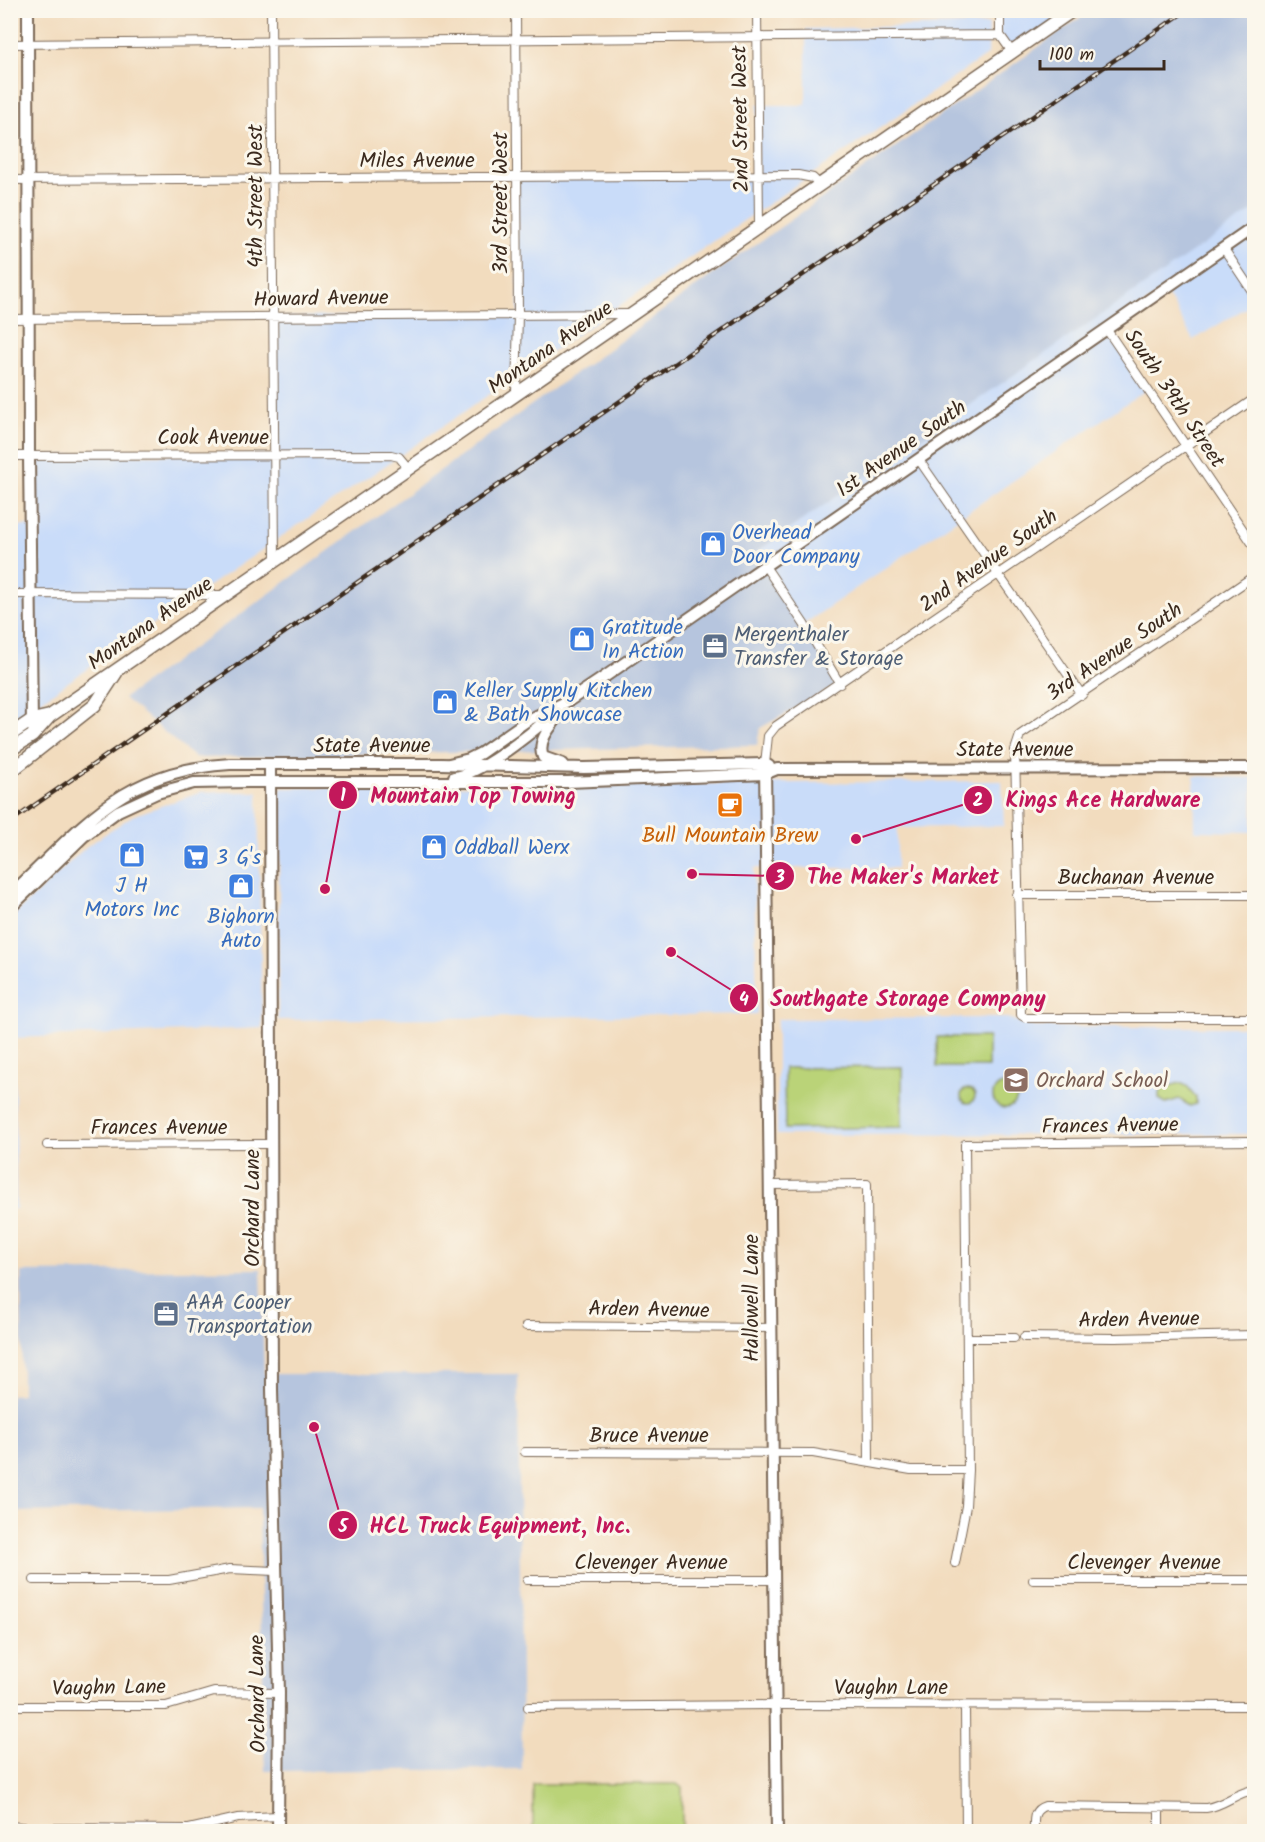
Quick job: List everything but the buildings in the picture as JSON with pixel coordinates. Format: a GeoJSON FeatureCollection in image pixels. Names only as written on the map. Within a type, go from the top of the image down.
{"type":"FeatureCollection","features":[{"type":"Feature","properties":{"kind":"main road","name":"Montana Avenue"},"geometry":{"type":"LineString","coordinates":[[10,750],[32,736],[50,716],[1072,10]]}},
{"type":"Feature","properties":{"kind":"main road"},"geometry":{"type":"LineString","coordinates":[[10,772],[95,705],[114,675],[124,665]]}},
{"type":"Feature","properties":{"kind":"main road","name":"Montana Avenue"},"geometry":{"type":"LineString","coordinates":[[10,735],[32,720],[50,716]]}},
{"type":"Feature","properties":{"kind":"street"},"geometry":{"type":"LineString","coordinates":[[28,10],[32,736]]}},
{"type":"Feature","properties":{"kind":"street","name":"4th Street West"},"geometry":{"type":"LineString","coordinates":[[271,10],[275,561]]}},
{"type":"Feature","properties":{"kind":"street","name":"3rd Street West"},"geometry":{"type":"LineString","coordinates":[[516,10],[518,314],[516,394]]}},
{"type":"Feature","properties":{"kind":"street","name":"2nd Street West"},"geometry":{"type":"LineString","coordinates":[[757,10],[759,227]]}},
{"type":"Feature","properties":{"kind":"street"},"geometry":{"type":"LineString","coordinates":[[1000,10],[1000,35],[1012,52]]}},
{"type":"Feature","properties":{"kind":"street"},"geometry":{"type":"LineString","coordinates":[[10,44],[1000,35]]}},
{"type":"Feature","properties":{"kind":"street","name":"Miles Avenue"},"geometry":{"type":"LineString","coordinates":[[10,180],[758,175],[806,176],[813,178],[820,185]]}},
{"type":"Feature","properties":{"kind":"street","name":"1st Avenue South"},"geometry":{"type":"LineString","coordinates":[[357,781],[457,776],[473,772],[483,766],[540,726],[570,700],[1254,227]]}},
{"type":"Feature","properties":{"kind":"street"},"geometry":{"type":"LineString","coordinates":[[1224,249],[1254,294]]}},
{"type":"Feature","properties":{"kind":"street","name":"Howard Avenue"},"geometry":{"type":"LineString","coordinates":[[10,318],[633,314]]}},
{"type":"Feature","properties":{"kind":"street","name":"South 39th Street"},"geometry":{"type":"LineString","coordinates":[[1107,330],[1254,546]]}},
{"type":"Feature","properties":{"kind":"street","name":"2nd Avenue South"},"geometry":{"type":"LineString","coordinates":[[765,769],[768,736],[776,726],[1254,399]]}},
{"type":"Feature","properties":{"kind":"street","name":"Cook Avenue"},"geometry":{"type":"LineString","coordinates":[[10,456],[391,455],[399,457],[409,469]]}},
{"type":"Feature","properties":{"kind":"street"},"geometry":{"type":"LineString","coordinates":[[919,460],[1082,695]]}},
{"type":"Feature","properties":{"kind":"street"},"geometry":{"type":"LineString","coordinates":[[765,566],[804,624],[840,684]]}},
{"type":"Feature","properties":{"kind":"street","name":"3rd Avenue South"},"geometry":{"type":"LineString","coordinates":[[1254,576],[1020,735],[1015,750],[1021,1015],[1026,1018],[1254,1018]]}},
{"type":"Feature","properties":{"kind":"street"},"geometry":{"type":"LineString","coordinates":[[10,594],[226,595]]}},
{"type":"Feature","properties":{"kind":"street"},"geometry":{"type":"LineString","coordinates":[[570,700],[544,738],[541,744],[542,753],[543,757],[549,760],[584,768]]}},
{"type":"Feature","properties":{"kind":"street","name":"1st Avenue South"},"geometry":{"type":"LineString","coordinates":[[449,764],[476,755],[528,720],[570,700]]}},
{"type":"Feature","properties":{"kind":"street","name":"State Avenue"},"geometry":{"type":"LineString","coordinates":[[10,895],[75,831],[105,806],[135,788],[168,774],[198,767],[230,764],[449,764],[584,768],[765,769],[1254,768]]}},
{"type":"Feature","properties":{"kind":"street","name":"Orchard Lane"},"geometry":{"type":"LineString","coordinates":[[270,764],[272,1389],[279,1693],[278,1832]]}},
{"type":"Feature","properties":{"kind":"street","name":"State Avenue"},"geometry":{"type":"LineString","coordinates":[[10,908],[84,836],[118,811],[157,793],[194,783],[568,782],[765,769]]}},
{"type":"Feature","properties":{"kind":"street","name":"Hallowell Lane"},"geometry":{"type":"LineString","coordinates":[[765,769],[777,1832]]}},
{"type":"Feature","properties":{"kind":"street","name":"Buchanan Avenue"},"geometry":{"type":"LineString","coordinates":[[1017,895],[1254,895]]}},
{"type":"Feature","properties":{"kind":"street","name":"Frances Avenue"},"geometry":{"type":"LineString","coordinates":[[968,1338],[965,1144],[1254,1141]]}},
{"type":"Feature","properties":{"kind":"street","name":"Frances Avenue"},"geometry":{"type":"LineString","coordinates":[[47,1145],[271,1144]]}},
{"type":"Feature","properties":{"kind":"street"},"geometry":{"type":"LineString","coordinates":[[770,1185],[867,1184],[869,1462]]}},
{"type":"Feature","properties":{"kind":"street","name":"Arden Avenue"},"geometry":{"type":"LineString","coordinates":[[526,1326],[771,1328]]}},
{"type":"Feature","properties":{"kind":"street","name":"Arden Avenue"},"geometry":{"type":"LineString","coordinates":[[1024,1337],[1254,1335]]}},
{"type":"Feature","properties":{"kind":"street"},"geometry":{"type":"LineString","coordinates":[[955,1563],[966,1506],[968,1338],[1014,1338]]}},
{"type":"Feature","properties":{"kind":"street","name":"Bruce Avenue"},"geometry":{"type":"LineString","coordinates":[[525,1452],[813,1453],[911,1470],[968,1470]]}},
{"type":"Feature","properties":{"kind":"street"},"geometry":{"type":"LineString","coordinates":[[34,1580],[170,1580],[230,1569],[275,1571]]}},
{"type":"Feature","properties":{"kind":"street","name":"Clevenger Avenue"},"geometry":{"type":"LineString","coordinates":[[527,1580],[775,1580]]}},
{"type":"Feature","properties":{"kind":"street","name":"Clevenger Avenue"},"geometry":{"type":"LineString","coordinates":[[1034,1580],[1254,1580]]}},
{"type":"Feature","properties":{"kind":"street","name":"Vaughn Lane"},"geometry":{"type":"LineString","coordinates":[[10,1706],[166,1706],[214,1692],[279,1693]]}},
{"type":"Feature","properties":{"kind":"street"},"geometry":{"type":"LineString","coordinates":[[965,1706],[966,1832]]}},
{"type":"Feature","properties":{"kind":"street","name":"Vaughn Lane"},"geometry":{"type":"LineString","coordinates":[[528,1707],[1254,1706]]}},
{"type":"Feature","properties":{"kind":"street"},"geometry":{"type":"LineString","coordinates":[[1034,1832],[1034,1815],[1045,1806],[1215,1807],[1240,1792],[1254,1790]]}},
{"type":"Feature","properties":{"kind":"street"},"geometry":{"type":"LineString","coordinates":[[1159,1808],[1159,1832]]}},
{"type":"Feature","properties":{"kind":"street"},"geometry":{"type":"LineString","coordinates":[[10,1826],[189,1829],[238,1818],[278,1816]]}},
{"type":"Feature","properties":{"kind":"shaded area"},"geometry":{"type":"Polygon","coordinates":[[[1000,11],[1073,11],[1012,52],[1000,35],[1000,11]]]}},
{"type":"Feature","properties":{"kind":"shaded area"},"geometry":{"type":"Polygon","coordinates":[[[1090,11],[1254,11],[1254,210],[756,552],[804,624],[840,684],[760,728],[757,745],[195,758],[124,698],[722,268],[1090,11]]]}},
{"type":"Feature","properties":{"kind":"shaded area"},"geometry":{"type":"Polygon","coordinates":[[[989,24],[988,54],[11,721],[11,526],[30,526],[29,455],[274,455],[274,317],[518,314],[517,178],[758,175],[757,105],[806,105],[806,29],[989,24]]]}},
{"type":"Feature","properties":{"kind":"shaded area"},"geometry":{"type":"Polygon","coordinates":[[[1254,207],[1254,273],[1245,279],[1254,294],[1254,303],[1193,340],[1165,290],[1107,330],[1147,389],[804,624],[756,552],[1254,207]]]}},
{"type":"Feature","properties":{"kind":"shaded area"},"geometry":{"type":"Polygon","coordinates":[[[1194,776],[1253,778],[1252,832],[1195,831],[1194,776]]]}},
{"type":"Feature","properties":{"kind":"shaded area"},"geometry":{"type":"Polygon","coordinates":[[[1002,781],[1004,826],[897,828],[897,868],[754,868],[757,1014],[278,1020],[280,788],[1002,781]]]}},
{"type":"Feature","properties":{"kind":"shaded area"},"geometry":{"type":"Polygon","coordinates":[[[201,792],[258,792],[262,1028],[14,1038],[16,1209],[11,1209],[11,918],[86,847],[132,816],[201,792]]]}},
{"type":"Feature","properties":{"kind":"shaded area","name":"Orchard School"},"geometry":{"type":"Polygon","coordinates":[[[1007,1018],[1035,1027],[1254,1027],[1254,1134],[777,1135],[777,1019],[1007,1018]]]}},
{"type":"Feature","properties":{"kind":"shaded area"},"geometry":{"type":"Polygon","coordinates":[[[261,1269],[264,1374],[518,1374],[522,1769],[265,1771],[259,1508],[11,1512],[10,1395],[22,1394],[21,1272],[261,1269]]]}},
{"type":"Feature","properties":{"kind":"green space"},"geometry":{"type":"Polygon","coordinates":[[[11,52],[13,52],[14,168],[10,168],[11,52]]]}},
{"type":"Feature","properties":{"kind":"green space"},"geometry":{"type":"Polygon","coordinates":[[[937,1037],[988,1037],[988,1067],[937,1067],[937,1037]]]}},
{"type":"Feature","properties":{"kind":"green space"},"geometry":{"type":"Polygon","coordinates":[[[902,1067],[902,1127],[785,1129],[784,1068],[902,1067]]]}},
{"type":"Feature","properties":{"kind":"green space"},"geometry":{"type":"Polygon","coordinates":[[[1180,1083],[1187,1086],[1196,1097],[1196,1104],[1190,1106],[1179,1099],[1166,1103],[1159,1099],[1159,1092],[1162,1088],[1180,1083]]]}},
{"type":"Feature","properties":{"kind":"green space"},"geometry":{"type":"Polygon","coordinates":[[[1005,1084],[1013,1088],[1017,1096],[1013,1104],[1005,1108],[997,1104],[993,1096],[997,1088],[1005,1084]]]}},
{"type":"Feature","properties":{"kind":"green space"},"geometry":{"type":"Polygon","coordinates":[[[968,1089],[973,1091],[975,1096],[973,1101],[968,1103],[963,1101],[961,1096],[963,1091],[968,1089]]]}},
{"type":"Feature","properties":{"kind":"green space"},"geometry":{"type":"Polygon","coordinates":[[[533,1784],[677,1784],[682,1788],[682,1829],[694,1831],[533,1831],[533,1784]]]}},
{"type":"Feature","properties":{"kind":"railway"},"geometry":{"type":"LineString","coordinates":[[10,822],[1187,10]]}},
{"type":"Feature","properties":{"kind":"place","name":"Overhead Door Company"},"geometry":{"type":"Point","coordinates":[713,544]}},
{"type":"Feature","properties":{"kind":"place","name":"Gratitude In Action"},"geometry":{"type":"Point","coordinates":[582,639]}},
{"type":"Feature","properties":{"kind":"place","name":"Mergenthaler Transfer & Storage"},"geometry":{"type":"Point","coordinates":[715,646]}},
{"type":"Feature","properties":{"kind":"place","name":"Keller Supply Kitchen & Bath Showcase"},"geometry":{"type":"Point","coordinates":[445,702]}},
{"type":"Feature","properties":{"kind":"place","name":"Bull Mountain Brew"},"geometry":{"type":"Point","coordinates":[730,805]}},
{"type":"Feature","properties":{"kind":"place","name":"Kings Ace Hardware"},"geometry":{"type":"Point","coordinates":[856,839]}},
{"type":"Feature","properties":{"kind":"place","name":"Oddball Werx"},"geometry":{"type":"Point","coordinates":[434,847]}},
{"type":"Feature","properties":{"kind":"place","name":"J H Motors Inc"},"geometry":{"type":"Point","coordinates":[132,855]}},
{"type":"Feature","properties":{"kind":"place","name":"3 G's"},"geometry":{"type":"Point","coordinates":[196,857]}},
{"type":"Feature","properties":{"kind":"place","name":"The Maker's Market"},"geometry":{"type":"Point","coordinates":[692,874]}},
{"type":"Feature","properties":{"kind":"place","name":"Bighorn Auto"},"geometry":{"type":"Point","coordinates":[241,886]}},
{"type":"Feature","properties":{"kind":"place","name":"Mountain Top Towing"},"geometry":{"type":"Point","coordinates":[325,889]}},
{"type":"Feature","properties":{"kind":"place","name":"Southgate Storage Company"},"geometry":{"type":"Point","coordinates":[671,952]}},
{"type":"Feature","properties":{"kind":"place","name":"Orchard School"},"geometry":{"type":"Point","coordinates":[1016,1080]}},
{"type":"Feature","properties":{"kind":"place","name":"AAA Cooper Transportation"},"geometry":{"type":"Point","coordinates":[166,1314]}},
{"type":"Feature","properties":{"kind":"place","name":"HCL Truck Equipment, Inc."},"geometry":{"type":"Point","coordinates":[314,1427]}}]}
